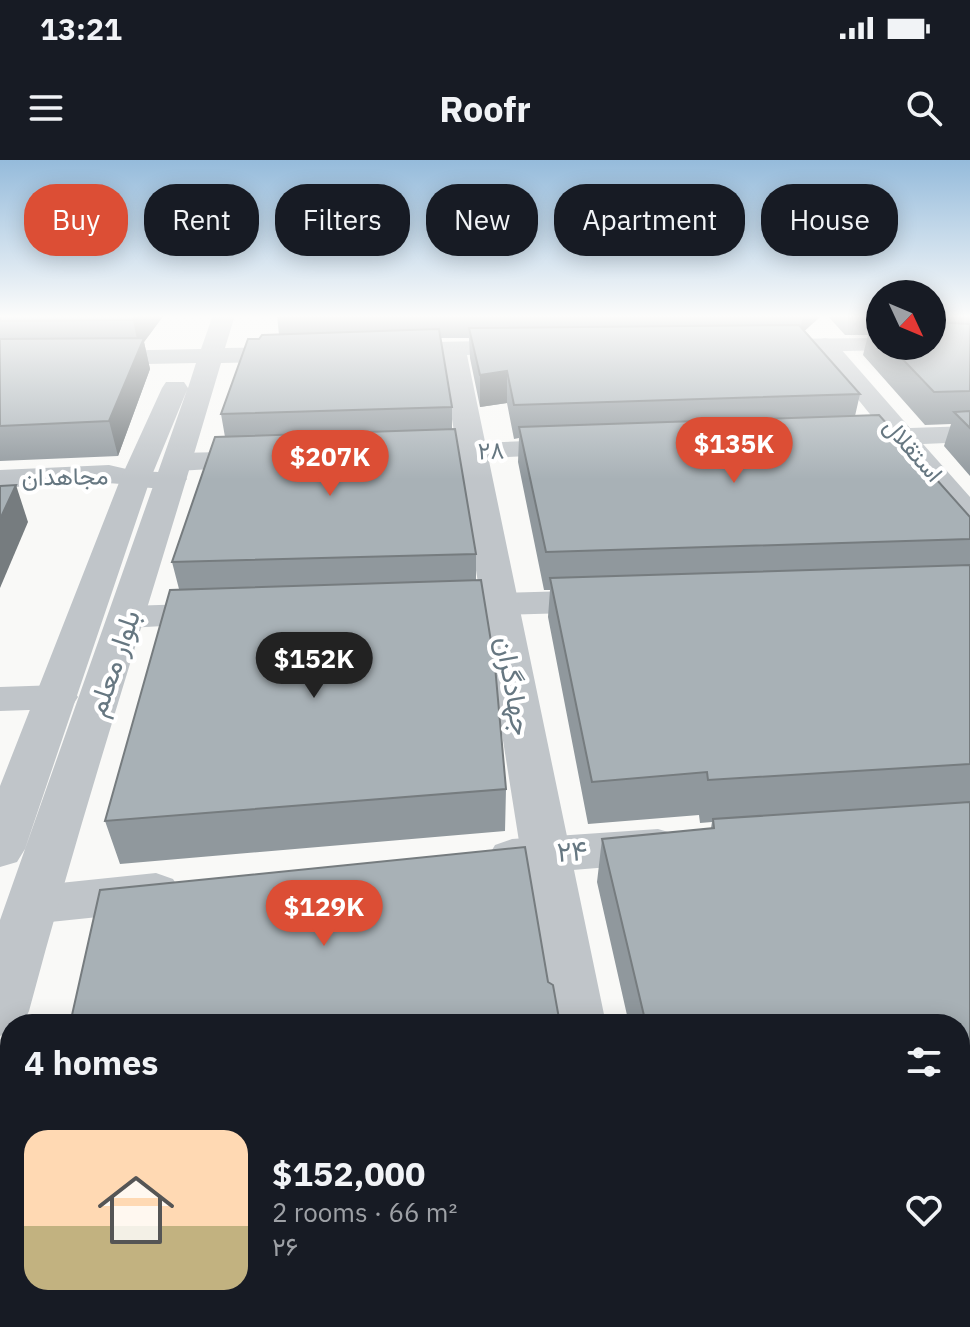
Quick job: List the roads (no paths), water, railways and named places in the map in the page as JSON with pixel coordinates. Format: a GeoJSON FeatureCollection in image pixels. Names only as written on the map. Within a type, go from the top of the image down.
{"type":"FeatureCollection","features":[{"type":"Feature","properties":{"kind":"street","name":"بلوار معلم"},"geometry":{"type":"LineString","coordinates":[[0,1011],[31,905],[128,617],[162,473],[195,369]]}},
{"type":"Feature","properties":{"kind":"street","name":"جهادگران"},"geometry":{"type":"LineString","coordinates":[[457,369],[543,853],[575,1014]]}},
{"type":"Feature","properties":{"kind":"street","name":"استقلال"},"geometry":{"type":"LineString","coordinates":[[845,369],[970,516]]}},
{"type":"Feature","properties":{"kind":"street"},"geometry":{"type":"LineString","coordinates":[[805,439],[970,434]]}},
{"type":"Feature","properties":{"kind":"street","name":"۲۸"},"geometry":{"type":"LineString","coordinates":[[410,454],[599,447]]}},
{"type":"Feature","properties":{"kind":"street"},"geometry":{"type":"LineString","coordinates":[[162,473],[286,458]]}},
{"type":"Feature","properties":{"kind":"street","name":"بلوار معلم"},"geometry":{"type":"LineString","coordinates":[[0,849],[58,697],[162,473]]}},
{"type":"Feature","properties":{"kind":"street","name":"مجاهدان"},"geometry":{"type":"LineString","coordinates":[[0,479],[162,473]]}},
{"type":"Feature","properties":{"kind":"street","name":"مجاهدان"},"geometry":{"type":"LineString","coordinates":[[0,499],[84,495],[108,491],[162,473]]}},
{"type":"Feature","properties":{"kind":"street"},"geometry":{"type":"LineString","coordinates":[[423,606],[641,600]]}},
{"type":"Feature","properties":{"kind":"street"},"geometry":{"type":"LineString","coordinates":[[128,617],[252,613]]}},
{"type":"Feature","properties":{"kind":"street"},"geometry":{"type":"LineString","coordinates":[[0,699],[58,697]]}},
{"type":"Feature","properties":{"kind":"street","name":"۲۴"},"geometry":{"type":"LineString","coordinates":[[465,861],[701,843]]}},
{"type":"Feature","properties":{"kind":"street"},"geometry":{"type":"LineString","coordinates":[[31,905],[201,888]]}}]}
